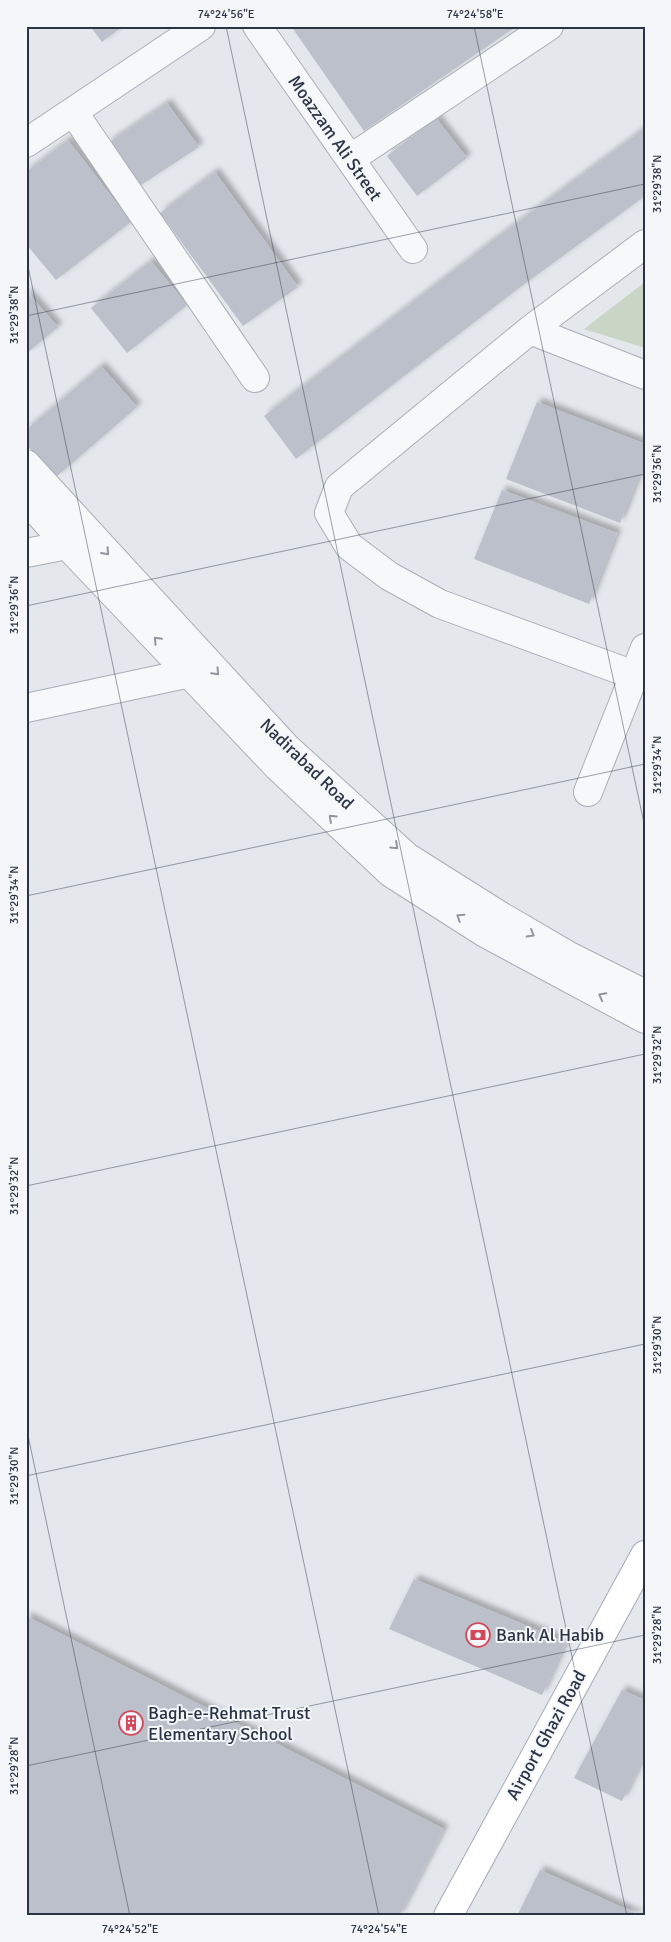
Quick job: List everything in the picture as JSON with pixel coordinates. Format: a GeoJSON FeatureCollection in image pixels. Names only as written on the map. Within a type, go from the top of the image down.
{"type":"FeatureCollection","features":[{"type":"Feature","properties":{"kind":"main road","name":"Airport Ghazi Road"},"geometry":{"type":"LineString","coordinates":[[448,1916],[642,1567]]}},
{"type":"Feature","properties":{"kind":"street"},"geometry":{"type":"LineString","coordinates":[[26,143],[74,113],[201,26]]}},
{"type":"Feature","properties":{"kind":"street","name":"Moazzam Ali Street"},"geometry":{"type":"LineString","coordinates":[[257,26],[413,249]]}},
{"type":"Feature","properties":{"kind":"street"},"geometry":{"type":"LineString","coordinates":[[350,160],[549,26]]}},
{"type":"Feature","properties":{"kind":"street"},"geometry":{"type":"LineString","coordinates":[[74,113],[255,378]]}},
{"type":"Feature","properties":{"kind":"street"},"geometry":{"type":"LineString","coordinates":[[634,675],[440,604],[389,576],[349,546],[329,513],[339,486],[530,330],[645,244]]}},
{"type":"Feature","properties":{"kind":"street"},"geometry":{"type":"LineString","coordinates":[[530,330],[645,375]]}},
{"type":"Feature","properties":{"kind":"street","name":"Nadirabad Road"},"geometry":{"type":"LineString","coordinates":[[26,464],[363,832],[391,873],[485,933],[645,1019]]}},
{"type":"Feature","properties":{"kind":"street","name":"Nadirabad Road"},"geometry":{"type":"LineString","coordinates":[[26,499],[67,545],[277,766],[363,832],[569,956],[645,994]]}},
{"type":"Feature","properties":{"kind":"street"},"geometry":{"type":"LineString","coordinates":[[26,553],[67,545],[76,518]]}},
{"type":"Feature","properties":{"kind":"street"},"geometry":{"type":"LineString","coordinates":[[588,792],[645,648]]}},
{"type":"Feature","properties":{"kind":"street"},"geometry":{"type":"LineString","coordinates":[[26,708],[190,673]]}},
{"type":"Feature","properties":{"kind":"green space"},"geometry":{"type":"Polygon","coordinates":[[[645,282],[645,348],[584,329],[645,282]]]}},
{"type":"Feature","properties":{"kind":"building"},"geometry":{"type":"Polygon","coordinates":[[[90,26],[123,26],[102,42],[90,26]]]}},
{"type":"Feature","properties":{"kind":"building"},"geometry":{"type":"Polygon","coordinates":[[[291,26],[517,26],[364,131],[291,26]]]}},
{"type":"Feature","properties":{"kind":"building"},"geometry":{"type":"Polygon","coordinates":[[[167,103],[199,147],[138,187],[108,143],[167,103]]]}},
{"type":"Feature","properties":{"kind":"building"},"geometry":{"type":"Polygon","coordinates":[[[436,118],[467,158],[417,196],[387,156],[436,118]]]}},
{"type":"Feature","properties":{"kind":"building"},"geometry":{"type":"Polygon","coordinates":[[[645,128],[645,196],[519,288],[296,459],[264,416],[487,245],[645,128]]]}},
{"type":"Feature","properties":{"kind":"building"},"geometry":{"type":"Polygon","coordinates":[[[68,140],[131,222],[56,280],[26,244],[26,172],[68,140]]]}},
{"type":"Feature","properties":{"kind":"building"},"geometry":{"type":"Polygon","coordinates":[[[215,172],[298,287],[243,326],[160,213],[215,172]]]}},
{"type":"Feature","properties":{"kind":"building"},"geometry":{"type":"Polygon","coordinates":[[[151,261],[187,305],[127,353],[91,308],[151,261]]]}},
{"type":"Feature","properties":{"kind":"building"},"geometry":{"type":"Polygon","coordinates":[[[26,291],[58,327],[26,354],[26,291]]]}},
{"type":"Feature","properties":{"kind":"building"},"geometry":{"type":"Polygon","coordinates":[[[101,366],[137,407],[56,477],[26,444],[26,430],[101,366]]]}},
{"type":"Feature","properties":{"kind":"building"},"geometry":{"type":"Polygon","coordinates":[[[537,402],[645,444],[645,460],[620,523],[506,479],[537,402]]]}},
{"type":"Feature","properties":{"kind":"building"},"geometry":{"type":"Polygon","coordinates":[[[502,490],[617,533],[589,604],[474,559],[502,490]]]}},
{"type":"Feature","properties":{"kind":"building","name":"Bank Al Habib"},"geometry":{"type":"Polygon","coordinates":[[[414,1579],[566,1642],[542,1695],[389,1629],[414,1579]]]}},
{"type":"Feature","properties":{"kind":"building","name":"Bagh-e-Rehmat Trust Elementary School"},"geometry":{"type":"Polygon","coordinates":[[[26,1616],[444,1829],[399,1916],[26,1916],[26,1616]]]}},
{"type":"Feature","properties":{"kind":"building"},"geometry":{"type":"Polygon","coordinates":[[[622,1690],[645,1700],[645,1755],[622,1801],[574,1778],[622,1690]]]}},
{"type":"Feature","properties":{"kind":"building"},"geometry":{"type":"Polygon","coordinates":[[[540,1870],[641,1916],[517,1916],[540,1870]]]}},
{"type":"Feature","properties":{"kind":"place","name":"Bank Al Habib"},"geometry":{"type":"Point","coordinates":[478,1635]}},
{"type":"Feature","properties":{"kind":"place","name":"Bagh-e-Rehmat Trust Elementary School"},"geometry":{"type":"Point","coordinates":[131,1723]}}]}
